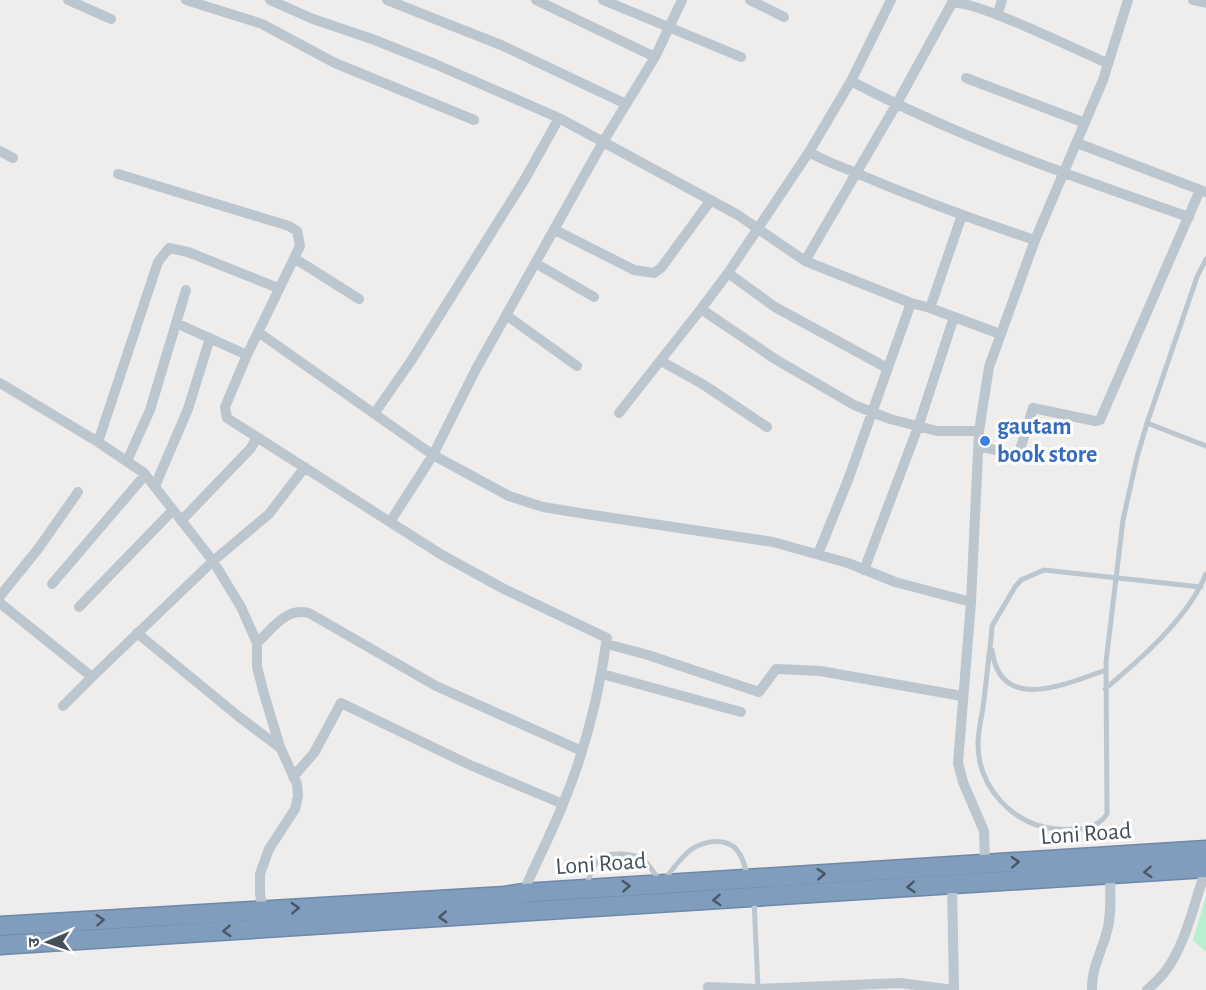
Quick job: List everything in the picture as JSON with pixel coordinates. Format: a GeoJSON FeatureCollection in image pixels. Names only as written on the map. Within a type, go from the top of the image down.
{"type":"FeatureCollection","features":[{"type":"Feature","properties":{"kind":"highway","name":"Loni Road"},"geometry":{"type":"LineString","coordinates":[[0,926],[505,896],[748,878],[1206,850]]}},
{"type":"Feature","properties":{"kind":"highway","name":"Loni Road"},"geometry":{"type":"LineString","coordinates":[[0,945],[1206,869]]}},
{"type":"Feature","properties":{"kind":"street"},"geometry":{"type":"LineString","coordinates":[[68,0],[111,19]]}},
{"type":"Feature","properties":{"kind":"street"},"geometry":{"type":"LineString","coordinates":[[186,0],[262,24],[335,63],[474,120]]}},
{"type":"Feature","properties":{"kind":"street"},"geometry":{"type":"LineString","coordinates":[[270,0],[314,19],[435,64],[559,118],[738,215],[805,261],[911,303],[999,334]]}},
{"type":"Feature","properties":{"kind":"street"},"geometry":{"type":"LineString","coordinates":[[387,0],[511,49],[626,104]]}},
{"type":"Feature","properties":{"kind":"street"},"geometry":{"type":"LineString","coordinates":[[536,0],[655,57]]}},
{"type":"Feature","properties":{"kind":"street"},"geometry":{"type":"LineString","coordinates":[[603,0],[741,57]]}},
{"type":"Feature","properties":{"kind":"street"},"geometry":{"type":"LineString","coordinates":[[390,522],[433,455],[476,369],[535,263],[603,142],[655,57],[682,0]]}},
{"type":"Feature","properties":{"kind":"street"},"geometry":{"type":"LineString","coordinates":[[750,0],[784,17]]}},
{"type":"Feature","properties":{"kind":"street"},"geometry":{"type":"LineString","coordinates":[[620,413],[701,309],[758,230],[809,152],[851,81],[891,0]]}},
{"type":"Feature","properties":{"kind":"street"},"geometry":{"type":"LineString","coordinates":[[998,13],[1002,0]]}},
{"type":"Feature","properties":{"kind":"street"},"geometry":{"type":"LineString","coordinates":[[985,864],[984,831],[963,782],[958,763],[971,602],[979,430],[989,367],[999,334],[1035,240],[1103,80],[1128,0]]}},
{"type":"Feature","properties":{"kind":"street"},"geometry":{"type":"LineString","coordinates":[[1193,0],[1206,3]]}},
{"type":"Feature","properties":{"kind":"street"},"geometry":{"type":"LineString","coordinates":[[805,261],[896,105],[952,3],[961,2],[998,13],[1107,63]]}},
{"type":"Feature","properties":{"kind":"street"},"geometry":{"type":"LineString","coordinates":[[966,78],[1085,123]]}},
{"type":"Feature","properties":{"kind":"street"},"geometry":{"type":"LineString","coordinates":[[851,81],[896,105],[937,123],[1062,173],[1189,217]]}},
{"type":"Feature","properties":{"kind":"street"},"geometry":{"type":"LineString","coordinates":[[374,414],[411,361],[525,178],[559,118]]}},
{"type":"Feature","properties":{"kind":"street"},"geometry":{"type":"LineString","coordinates":[[979,446],[1017,456],[1033,408],[1095,421],[1100,420],[1189,217],[1203,191],[1077,143]]}},
{"type":"Feature","properties":{"kind":"street"},"geometry":{"type":"LineString","coordinates":[[0,151],[13,158]]}},
{"type":"Feature","properties":{"kind":"street"},"geometry":{"type":"LineString","coordinates":[[809,152],[822,160],[962,215],[1035,240]]}},
{"type":"Feature","properties":{"kind":"street"},"geometry":{"type":"LineString","coordinates":[[118,174],[289,226],[297,231],[300,246],[247,355],[225,407],[227,418],[442,555],[504,589],[607,638],[602,675],[582,751],[563,804],[523,893]]}},
{"type":"Feature","properties":{"kind":"street"},"geometry":{"type":"LineString","coordinates":[[555,230],[634,270],[654,273],[661,268],[711,200]]}},
{"type":"Feature","properties":{"kind":"street"},"geometry":{"type":"LineString","coordinates":[[930,308],[962,215]]}},
{"type":"Feature","properties":{"kind":"street"},"geometry":{"type":"LineString","coordinates":[[98,442],[158,262],[170,248],[188,252],[279,288]]}},
{"type":"Feature","properties":{"kind":"street"},"geometry":{"type":"LineString","coordinates":[[294,258],[359,299]]}},
{"type":"Feature","properties":{"kind":"street"},"geometry":{"type":"LineString","coordinates":[[535,263],[594,297]]}},
{"type":"Feature","properties":{"kind":"street"},"geometry":{"type":"LineString","coordinates":[[728,273],[775,307],[887,368]]}},
{"type":"Feature","properties":{"kind":"street"},"geometry":{"type":"LineString","coordinates":[[127,461],[150,410],[186,290]]}},
{"type":"Feature","properties":{"kind":"street"},"geometry":{"type":"LineString","coordinates":[[818,554],[848,480],[911,303]]}},
{"type":"Feature","properties":{"kind":"street"},"geometry":{"type":"LineString","coordinates":[[701,309],[775,359],[854,405],[918,427],[937,431],[979,430]]}},
{"type":"Feature","properties":{"kind":"street"},"geometry":{"type":"LineString","coordinates":[[506,315],[577,366]]}},
{"type":"Feature","properties":{"kind":"street"},"geometry":{"type":"LineString","coordinates":[[864,570],[918,427],[954,317]]}},
{"type":"Feature","properties":{"kind":"street"},"geometry":{"type":"LineString","coordinates":[[176,323],[247,355]]}},
{"type":"Feature","properties":{"kind":"street"},"geometry":{"type":"LineString","coordinates":[[258,332],[433,455],[509,496],[543,507],[763,540],[818,554],[895,582],[971,602]]}},
{"type":"Feature","properties":{"kind":"street"},"geometry":{"type":"LineString","coordinates":[[155,486],[188,409],[210,338]]}},
{"type":"Feature","properties":{"kind":"street"},"geometry":{"type":"LineString","coordinates":[[661,361],[704,385],[767,427]]}},
{"type":"Feature","properties":{"kind":"street"},"geometry":{"type":"LineString","coordinates":[[0,382],[98,442],[145,475],[213,561],[241,607],[257,643],[257,667],[280,747],[297,784],[298,796],[294,809],[269,849],[260,874],[264,929]]}},
{"type":"Feature","properties":{"kind":"street"},"geometry":{"type":"LineString","coordinates":[[181,521],[251,448],[257,437]]}},
{"type":"Feature","properties":{"kind":"street"},"geometry":{"type":"LineString","coordinates":[[63,706],[213,561],[270,514],[305,467]]}},
{"type":"Feature","properties":{"kind":"street"},"geometry":{"type":"LineString","coordinates":[[52,584],[145,475]]}},
{"type":"Feature","properties":{"kind":"street"},"geometry":{"type":"LineString","coordinates":[[2,590],[38,549],[78,492]]}},
{"type":"Feature","properties":{"kind":"street"},"geometry":{"type":"LineString","coordinates":[[80,607],[172,510]]}},
{"type":"Feature","properties":{"kind":"street"},"geometry":{"type":"LineString","coordinates":[[0,603],[92,676]]}},
{"type":"Feature","properties":{"kind":"street"},"geometry":{"type":"LineString","coordinates":[[257,643],[290,613],[301,611],[309,613],[436,686],[582,751]]}},
{"type":"Feature","properties":{"kind":"street"},"geometry":{"type":"LineString","coordinates":[[136,633],[280,747]]}},
{"type":"Feature","properties":{"kind":"street"},"geometry":{"type":"LineString","coordinates":[[606,644],[648,655],[759,692],[776,669],[820,671],[962,696]]}},
{"type":"Feature","properties":{"kind":"street"},"geometry":{"type":"LineString","coordinates":[[602,675],[741,712]]}},
{"type":"Feature","properties":{"kind":"street"},"geometry":{"type":"LineString","coordinates":[[293,777],[314,753],[341,703],[470,765],[563,804]]}},
{"type":"Feature","properties":{"kind":"street"},"geometry":{"type":"LineString","coordinates":[[1147,990],[1164,974],[1173,959],[1182,940],[1206,869]]}},
{"type":"Feature","properties":{"kind":"street"},"geometry":{"type":"LineString","coordinates":[[1092,990],[1095,966],[1108,929],[1110,875]]}},
{"type":"Feature","properties":{"kind":"street"},"geometry":{"type":"LineString","coordinates":[[708,987],[758,989],[900,983],[954,990],[952,885]]}},
{"type":"Feature","properties":{"kind":"lane"},"geometry":{"type":"LineString","coordinates":[[1201,587],[1115,579],[1053,570],[1036,572],[1021,580],[992,626],[978,743],[984,777],[995,795],[1007,808],[1023,821],[1043,828],[1084,829],[1101,822],[1107,814],[1106,670],[1115,579],[1123,520],[1147,423],[1197,277],[1206,259]]}},
{"type":"Feature","properties":{"kind":"lane"},"geometry":{"type":"LineString","coordinates":[[1147,423],[1206,446]]}},
{"type":"Feature","properties":{"kind":"lane"},"geometry":{"type":"LineString","coordinates":[[1105,689],[1145,654],[1179,617],[1201,587],[1206,574]]}},
{"type":"Feature","properties":{"kind":"lane"},"geometry":{"type":"LineString","coordinates":[[991,639],[996,666],[1005,680],[1018,688],[1030,690],[1048,688],[1106,670]]}},
{"type":"Feature","properties":{"kind":"lane"},"geometry":{"type":"LineString","coordinates":[[661,884],[687,853],[697,846],[711,842],[725,843],[734,847],[748,878]]}},
{"type":"Feature","properties":{"kind":"lane"},"geometry":{"type":"LineString","coordinates":[[585,889],[592,870],[600,859],[610,854],[638,855],[648,862],[661,884],[662,904]]}},
{"type":"Feature","properties":{"kind":"lane"},"geometry":{"type":"LineString","coordinates":[[754,898],[758,989]]}},
{"type":"Feature","properties":{"kind":"green space"},"geometry":{"type":"Polygon","coordinates":[[[1206,896],[1206,952],[1193,940],[1206,896]]]}},
{"type":"Feature","properties":{"kind":"place","name":"gautam book store"},"geometry":{"type":"Point","coordinates":[985,441]}}]}
